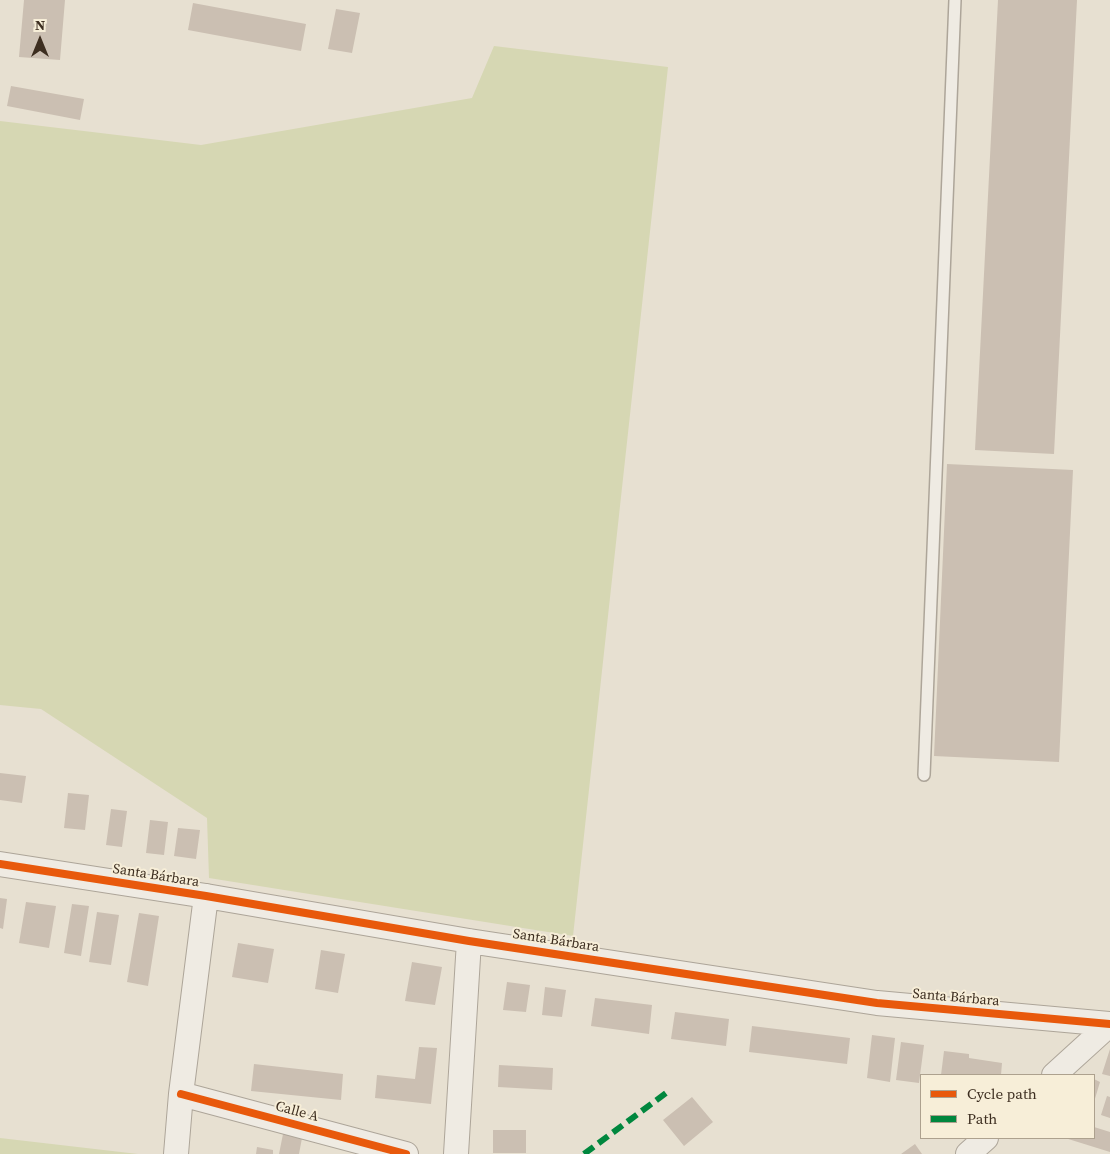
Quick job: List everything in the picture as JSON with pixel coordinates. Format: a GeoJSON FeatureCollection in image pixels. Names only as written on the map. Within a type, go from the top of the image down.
{"type":"FeatureCollection","features":[{"type":"Feature","properties":{"kind":"street","name":"Santa Bárbara"},"geometry":{"type":"LineString","coordinates":[[0,864],[469,940],[877,1003],[1110,1024]]}},
{"type":"Feature","properties":{"kind":"street"},"geometry":{"type":"LineString","coordinates":[[176,1154],[206,896]]}},
{"type":"Feature","properties":{"kind":"street"},"geometry":{"type":"LineString","coordinates":[[456,1154],[469,940]]}},
{"type":"Feature","properties":{"kind":"street"},"geometry":{"type":"LineString","coordinates":[[1055,1074],[1110,1024]]}},
{"type":"Feature","properties":{"kind":"street","name":"Calle A"},"geometry":{"type":"LineString","coordinates":[[182,1094],[406,1154]]}},
{"type":"Feature","properties":{"kind":"street"},"geometry":{"type":"LineString","coordinates":[[968,1154],[985,1139]]}},
{"type":"Feature","properties":{"kind":"lane"},"geometry":{"type":"LineString","coordinates":[[924,775],[955,0]]}},
{"type":"Feature","properties":{"kind":"green space"},"geometry":{"type":"Polygon","coordinates":[[[494,46],[668,67],[573,936],[209,878],[207,818],[41,709],[0,705],[0,121],[201,145],[472,98],[494,46]]]}},
{"type":"Feature","properties":{"kind":"green space"},"geometry":{"type":"Polygon","coordinates":[[[0,1138],[138,1154],[0,1154],[0,1138]]]}},
{"type":"Feature","properties":{"kind":"building"},"geometry":{"type":"Polygon","coordinates":[[[24,0],[65,0],[60,60],[19,57],[24,0]]]}},
{"type":"Feature","properties":{"kind":"building"},"geometry":{"type":"Polygon","coordinates":[[[998,0],[1077,0],[1054,454],[975,450],[998,0]]]}},
{"type":"Feature","properties":{"kind":"building"},"geometry":{"type":"Polygon","coordinates":[[[193,3],[306,24],[301,51],[188,30],[193,3]]]}},
{"type":"Feature","properties":{"kind":"building"},"geometry":{"type":"Polygon","coordinates":[[[336,9],[360,13],[352,53],[328,49],[336,9]]]}},
{"type":"Feature","properties":{"kind":"building"},"geometry":{"type":"Polygon","coordinates":[[[11,86],[84,99],[80,120],[7,106],[11,86]]]}},
{"type":"Feature","properties":{"kind":"building"},"geometry":{"type":"Polygon","coordinates":[[[947,464],[1073,470],[1059,762],[934,756],[947,464]]]}},
{"type":"Feature","properties":{"kind":"building"},"geometry":{"type":"Polygon","coordinates":[[[0,773],[26,776],[22,803],[0,800],[0,773]]]}},
{"type":"Feature","properties":{"kind":"building"},"geometry":{"type":"Polygon","coordinates":[[[68,793],[89,795],[85,830],[64,828],[68,793]]]}},
{"type":"Feature","properties":{"kind":"building"},"geometry":{"type":"Polygon","coordinates":[[[111,809],[127,811],[122,847],[106,845],[111,809]]]}},
{"type":"Feature","properties":{"kind":"building"},"geometry":{"type":"Polygon","coordinates":[[[150,820],[168,822],[164,855],[146,853],[150,820]]]}},
{"type":"Feature","properties":{"kind":"building"},"geometry":{"type":"Polygon","coordinates":[[[178,828],[200,830],[196,859],[174,856],[178,828]]]}},
{"type":"Feature","properties":{"kind":"building"},"geometry":{"type":"Polygon","coordinates":[[[0,898],[7,899],[3,929],[0,928],[0,898]]]}},
{"type":"Feature","properties":{"kind":"building"},"geometry":{"type":"Polygon","coordinates":[[[26,902],[56,906],[49,948],[19,943],[26,902]]]}},
{"type":"Feature","properties":{"kind":"building"},"geometry":{"type":"Polygon","coordinates":[[[72,904],[89,906],[81,956],[64,953],[72,904]]]}},
{"type":"Feature","properties":{"kind":"building"},"geometry":{"type":"Polygon","coordinates":[[[97,912],[119,915],[111,965],[89,962],[97,912]]]}},
{"type":"Feature","properties":{"kind":"building"},"geometry":{"type":"Polygon","coordinates":[[[139,913],[159,916],[148,986],[127,982],[139,913]]]}},
{"type":"Feature","properties":{"kind":"building"},"geometry":{"type":"Polygon","coordinates":[[[238,943],[274,949],[268,983],[232,977],[238,943]]]}},
{"type":"Feature","properties":{"kind":"building"},"geometry":{"type":"Polygon","coordinates":[[[321,950],[345,954],[338,993],[315,989],[321,950]]]}},
{"type":"Feature","properties":{"kind":"building"},"geometry":{"type":"Polygon","coordinates":[[[412,962],[442,967],[435,1005],[405,1001],[412,962]]]}},
{"type":"Feature","properties":{"kind":"building"},"geometry":{"type":"Polygon","coordinates":[[[507,982],[530,985],[526,1012],[503,1010],[507,982]]]}},
{"type":"Feature","properties":{"kind":"building"},"geometry":{"type":"Polygon","coordinates":[[[545,987],[566,990],[562,1017],[542,1015],[545,987]]]}},
{"type":"Feature","properties":{"kind":"building"},"geometry":{"type":"Polygon","coordinates":[[[595,998],[652,1005],[649,1034],[591,1026],[595,998]]]}},
{"type":"Feature","properties":{"kind":"building"},"geometry":{"type":"Polygon","coordinates":[[[675,1012],[729,1019],[726,1046],[671,1039],[675,1012]]]}},
{"type":"Feature","properties":{"kind":"building"},"geometry":{"type":"Polygon","coordinates":[[[752,1026],[850,1038],[847,1064],[749,1052],[752,1026]]]}},
{"type":"Feature","properties":{"kind":"building"},"geometry":{"type":"Polygon","coordinates":[[[872,1035],[895,1038],[890,1082],[867,1078],[872,1035]]]}},
{"type":"Feature","properties":{"kind":"building"},"geometry":{"type":"Polygon","coordinates":[[[901,1042],[924,1045],[919,1083],[896,1080],[901,1042]]]}},
{"type":"Feature","properties":{"kind":"building"},"geometry":{"type":"Polygon","coordinates":[[[419,1047],[437,1048],[431,1104],[375,1098],[377,1075],[415,1079],[419,1047]]]}},
{"type":"Feature","properties":{"kind":"building"},"geometry":{"type":"Polygon","coordinates":[[[1110,1049],[1110,1076],[1102,1074],[1110,1049]]]}},
{"type":"Feature","properties":{"kind":"building"},"geometry":{"type":"Polygon","coordinates":[[[944,1051],[969,1054],[969,1058],[1002,1063],[1001,1074],[941,1074],[944,1051]]]}},
{"type":"Feature","properties":{"kind":"building"},"geometry":{"type":"Polygon","coordinates":[[[254,1064],[343,1074],[341,1100],[251,1091],[254,1064]]]}},
{"type":"Feature","properties":{"kind":"building"},"geometry":{"type":"Polygon","coordinates":[[[499,1065],[553,1068],[552,1090],[498,1087],[499,1065]]]}},
{"type":"Feature","properties":{"kind":"building"},"geometry":{"type":"Polygon","coordinates":[[[1095,1080],[1100,1082],[1095,1099],[1095,1080]]]}},
{"type":"Feature","properties":{"kind":"building"},"geometry":{"type":"Polygon","coordinates":[[[1107,1096],[1110,1097],[1110,1118],[1101,1115],[1107,1096]]]}},
{"type":"Feature","properties":{"kind":"building"},"geometry":{"type":"Polygon","coordinates":[[[692,1097],[713,1122],[684,1146],[663,1120],[692,1097]]]}},
{"type":"Feature","properties":{"kind":"building"},"geometry":{"type":"Polygon","coordinates":[[[1095,1127],[1110,1132],[1110,1152],[1068,1139],[1095,1139],[1095,1127]]]}},
{"type":"Feature","properties":{"kind":"building"},"geometry":{"type":"Polygon","coordinates":[[[493,1130],[526,1130],[526,1153],[493,1153],[493,1130]]]}},
{"type":"Feature","properties":{"kind":"building"},"geometry":{"type":"Polygon","coordinates":[[[283,1134],[302,1138],[299,1154],[279,1154],[283,1134]]]}},
{"type":"Feature","properties":{"kind":"building"},"geometry":{"type":"Polygon","coordinates":[[[915,1144],[922,1154],[901,1154],[915,1144]]]}},
{"type":"Feature","properties":{"kind":"building"},"geometry":{"type":"Polygon","coordinates":[[[257,1147],[273,1150],[273,1154],[256,1154],[257,1147]]]}},
{"type":"Feature","properties":{"kind":"marked path"},"geometry":{"type":"LineString","coordinates":[[584,1154],[666,1093]]}},
{"type":"Feature","properties":{"kind":"cycle path"},"geometry":{"type":"LineString","coordinates":[[0,864],[206,896],[469,941],[877,1003],[1110,1024]]}},
{"type":"Feature","properties":{"kind":"cycle path"},"geometry":{"type":"LineString","coordinates":[[181,1094],[406,1154]]}}]}
